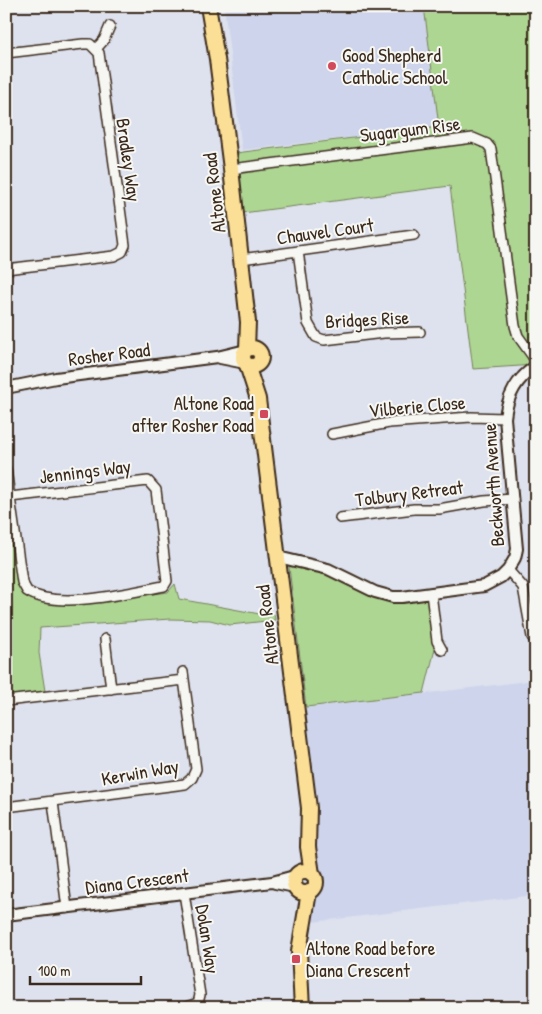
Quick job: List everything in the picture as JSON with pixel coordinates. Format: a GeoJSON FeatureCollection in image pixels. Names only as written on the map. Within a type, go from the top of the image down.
{"type":"FeatureCollection","features":[{"type":"Feature","properties":{"kind":"main road","name":"Altone Road"},"geometry":{"type":"LineString","coordinates":[[208,6],[217,59],[231,169],[251,357],[279,563],[308,808],[308,848],[302,882],[304,923],[298,952],[302,1008]]}},
{"type":"Feature","properties":{"kind":"main road","name":"Altone Road"},"geometry":{"type":"LineString","coordinates":[[214,6],[217,59]]}},
{"type":"Feature","properties":{"kind":"street"},"geometry":{"type":"LineString","coordinates":[[6,53],[83,44],[90,44],[96,49],[104,40],[110,26]]}},
{"type":"Feature","properties":{"kind":"street","name":"Bradley Way"},"geometry":{"type":"LineString","coordinates":[[6,269],[114,256],[122,252],[125,245],[101,59],[96,49]]}},
{"type":"Feature","properties":{"kind":"street","name":"Sugargum Rise"},"geometry":{"type":"LineString","coordinates":[[231,169],[473,138],[487,144],[491,150],[515,326],[518,336],[536,361]]}},
{"type":"Feature","properties":{"kind":"street","name":"Chauvel Court"},"geometry":{"type":"LineString","coordinates":[[240,259],[414,235]]}},
{"type":"Feature","properties":{"kind":"street","name":"Bridges Rise"},"geometry":{"type":"LineString","coordinates":[[298,251],[308,324],[316,337],[324,340],[384,333],[420,332]]}},
{"type":"Feature","properties":{"kind":"street","name":"Rosher Road"},"geometry":{"type":"LineString","coordinates":[[6,388],[56,378],[217,357],[251,357]]}},
{"type":"Feature","properties":{"kind":"street","name":"Beckworth Avenue"},"geometry":{"type":"LineString","coordinates":[[279,563],[300,563],[328,569],[383,596],[402,598],[484,586],[502,577],[515,558],[517,549],[505,418],[507,404],[512,391],[520,379],[536,366]]}},
{"type":"Feature","properties":{"kind":"street","name":"Vilberie Close"},"geometry":{"type":"LineString","coordinates":[[332,434],[389,423],[471,417],[505,418]]}},
{"type":"Feature","properties":{"kind":"street","name":"Jennings Way"},"geometry":{"type":"LineString","coordinates":[[6,468],[10,497],[22,582],[27,591],[32,595],[85,600],[164,586],[167,581],[156,490],[148,481],[10,497]]}},
{"type":"Feature","properties":{"kind":"street","name":"Tolbury Retreat"},"geometry":{"type":"LineString","coordinates":[[340,518],[414,509],[439,509],[484,500],[513,499]]}},
{"type":"Feature","properties":{"kind":"street"},"geometry":{"type":"LineString","coordinates":[[508,570],[523,587],[532,637]]}},
{"type":"Feature","properties":{"kind":"street"},"geometry":{"type":"LineString","coordinates":[[431,593],[437,641],[442,650]]}},
{"type":"Feature","properties":{"kind":"street"},"geometry":{"type":"LineString","coordinates":[[105,639],[111,689]]}},
{"type":"Feature","properties":{"kind":"street","name":"Kerwin Way"},"geometry":{"type":"LineString","coordinates":[[6,701],[111,689],[184,676],[196,769],[192,778],[185,784],[173,787],[6,807]]}},
{"type":"Feature","properties":{"kind":"street"},"geometry":{"type":"LineString","coordinates":[[53,802],[67,908]]}},
{"type":"Feature","properties":{"kind":"street","name":"Diana Crescent"},"geometry":{"type":"LineString","coordinates":[[6,915],[272,882],[302,882]]}},
{"type":"Feature","properties":{"kind":"street","name":"Dolan Way"},"geometry":{"type":"LineString","coordinates":[[183,1008],[198,1003],[200,995],[184,893]]}},
{"type":"Feature","properties":{"kind":"shaded area","name":"Good Shepherd Catholic School"},"geometry":{"type":"Polygon","coordinates":[[[224,6],[424,6],[440,127],[242,150],[224,6]]]}},
{"type":"Feature","properties":{"kind":"shaded area"},"geometry":{"type":"Polygon","coordinates":[[[536,680],[536,895],[304,923],[316,880],[296,709],[536,680]]]}},
{"type":"Feature","properties":{"kind":"green space"},"geometry":{"type":"Polygon","coordinates":[[[424,6],[536,6],[536,365],[473,369],[450,186],[235,214],[228,154],[439,127],[424,6]]]}},
{"type":"Feature","properties":{"kind":"green space"},"geometry":{"type":"Polygon","coordinates":[[[6,494],[19,586],[25,596],[76,604],[168,592],[175,584],[179,599],[265,615],[274,614],[275,620],[230,625],[210,620],[170,619],[40,628],[39,653],[45,691],[6,696],[6,494]]]}},
{"type":"Feature","properties":{"kind":"green space"},"geometry":{"type":"Polygon","coordinates":[[[300,563],[375,592],[431,593],[437,641],[424,693],[306,707],[289,567],[300,563]]]}},
{"type":"Feature","properties":{"kind":"place","name":"Good Shepherd Catholic School"},"geometry":{"type":"Point","coordinates":[332,66]}},
{"type":"Feature","properties":{"kind":"place","name":"Altone Road after Rosher Road"},"geometry":{"type":"Point","coordinates":[264,414]}},
{"type":"Feature","properties":{"kind":"place","name":"Altone Road before Diana Crescent"},"geometry":{"type":"Point","coordinates":[296,959]}}]}
